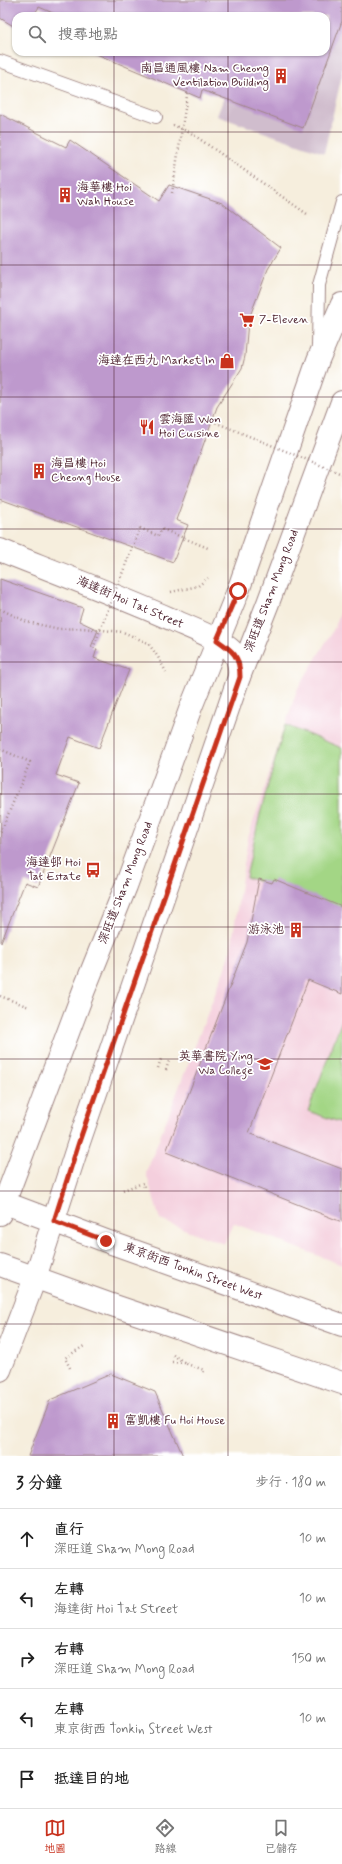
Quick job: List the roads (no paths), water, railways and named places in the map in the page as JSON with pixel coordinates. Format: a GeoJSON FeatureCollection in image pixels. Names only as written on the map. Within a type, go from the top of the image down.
{"type":"FeatureCollection","features":[{"type":"Feature","properties":{"kind":"street","name":"深旺道 Sham Mong Road"},"geometry":{"type":"LineString","coordinates":[[2,1206],[84,990],[130,875],[217,640],[238,591],[318,360],[342,304]]}},
{"type":"Feature","properties":{"kind":"street","name":"深旺道 Sham Mong Road"},"geometry":{"type":"LineString","coordinates":[[0,1370],[35,1278],[79,1142],[240,677],[342,402]]}},
{"type":"Feature","properties":{"kind":"street","name":"海達街 Hoi Tat Street"},"geometry":{"type":"LineString","coordinates":[[0,550],[140,606],[217,640],[231,650],[236,657],[240,667],[240,677]]}},
{"type":"Feature","properties":{"kind":"street","name":"東京街西 Tonkin Street West"},"geometry":{"type":"LineString","coordinates":[[2,1206],[54,1221],[342,1325]]}},
{"type":"Feature","properties":{"kind":"street"},"geometry":{"type":"LineString","coordinates":[[0,1265],[342,1383]]}},
{"type":"Feature","properties":{"kind":"lane"},"geometry":{"type":"LineString","coordinates":[[0,61],[156,117]]}},
{"type":"Feature","properties":{"kind":"lane"},"geometry":{"type":"LineString","coordinates":[[318,360],[319,285],[342,202]]}},
{"type":"Feature","properties":{"kind":"place","name":"南昌通風樓 Nam Cheong Ventilation Building"},"geometry":{"type":"Point","coordinates":[281,76]}},
{"type":"Feature","properties":{"kind":"place","name":"海華樓 Hoi Wah House"},"geometry":{"type":"Point","coordinates":[65,195]}},
{"type":"Feature","properties":{"kind":"place","name":"7-Eleven"},"geometry":{"type":"Point","coordinates":[247,320]}},
{"type":"Feature","properties":{"kind":"place","name":"海達在西九 Market In"},"geometry":{"type":"Point","coordinates":[227,361]}},
{"type":"Feature","properties":{"kind":"place","name":"雲海匯 Won Hoi Cuisine"},"geometry":{"type":"Point","coordinates":[147,427]}},
{"type":"Feature","properties":{"kind":"place","name":"海昌樓 Hoi Cheong House"},"geometry":{"type":"Point","coordinates":[39,471]}},
{"type":"Feature","properties":{"kind":"place","name":"海達邨 Hoi Tat Estate"},"geometry":{"type":"Point","coordinates":[93,870]}},
{"type":"Feature","properties":{"kind":"place","name":"游泳池"},"geometry":{"type":"Point","coordinates":[296,930]}},
{"type":"Feature","properties":{"kind":"place","name":"英華書院 Ying Wa College"},"geometry":{"type":"Point","coordinates":[265,1064]}},
{"type":"Feature","properties":{"kind":"place","name":"富凱樓 Fu Hoi House"},"geometry":{"type":"Point","coordinates":[113,1421]}}]}
